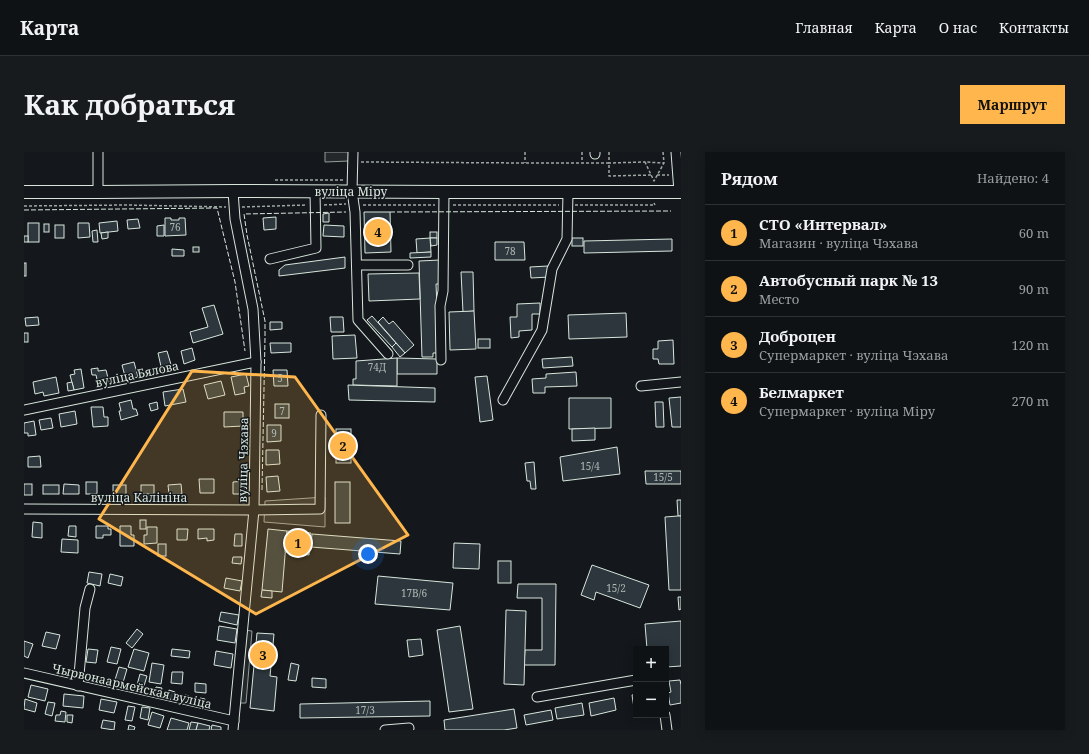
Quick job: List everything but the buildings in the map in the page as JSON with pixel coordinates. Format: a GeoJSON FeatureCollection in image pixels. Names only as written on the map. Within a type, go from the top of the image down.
{"type":"FeatureCollection","features":[{"type":"Feature","properties":{"kind":"main road","name":"вуліца Міру"},"geometry":{"type":"LineString","coordinates":[[24,192],[680,192]]}},
{"type":"Feature","properties":{"kind":"street"},"geometry":{"type":"LineString","coordinates":[[98,152],[98,192]]}},
{"type":"Feature","properties":{"kind":"street"},"geometry":{"type":"LineString","coordinates":[[352,152],[352,191],[357,265],[358,320],[388,354]]}},
{"type":"Feature","properties":{"kind":"street","name":"вуліца Міру"},"geometry":{"type":"LineString","coordinates":[[676,152],[680,192]]}},
{"type":"Feature","properties":{"kind":"street","name":"вуліца Чэхава"},"geometry":{"type":"LineString","coordinates":[[233,191],[233,207],[253,309],[256,362],[254,510],[234,726]]}},
{"type":"Feature","properties":{"kind":"street"},"geometry":{"type":"LineString","coordinates":[[270,259],[316,248],[315,191]]}},
{"type":"Feature","properties":{"kind":"street"},"geometry":{"type":"LineString","coordinates":[[441,360],[440,306],[443,291],[444,192]]}},
{"type":"Feature","properties":{"kind":"street"},"geometry":{"type":"LineString","coordinates":[[504,400],[542,330],[552,269],[567,239],[568,192]]}},
{"type":"Feature","properties":{"kind":"street"},"geometry":{"type":"LineString","coordinates":[[357,265],[408,265]]}},
{"type":"Feature","properties":{"kind":"street","name":"вуліца Бялова"},"geometry":{"type":"LineString","coordinates":[[24,410],[256,362]]}},
{"type":"Feature","properties":{"kind":"street"},"geometry":{"type":"LineString","coordinates":[[641,386],[681,382]]}},
{"type":"Feature","properties":{"kind":"street","name":"вуліца Калініна"},"geometry":{"type":"LineString","coordinates":[[24,509],[320,509],[321,415]]}},
{"type":"Feature","properties":{"kind":"street"},"geometry":{"type":"LineString","coordinates":[[78,686],[85,608],[90,589]]}},
{"type":"Feature","properties":{"kind":"street","name":"Чырвонаармейская вуліца"},"geometry":{"type":"LineString","coordinates":[[24,674],[78,686],[234,726]]}},
{"type":"Feature","properties":{"kind":"street"},"geometry":{"type":"LineString","coordinates":[[537,697],[633,681]]}},
{"type":"Feature","properties":{"kind":"street"},"geometry":{"type":"LineString","coordinates":[[665,718],[667,730]]}},
{"type":"Feature","properties":{"kind":"street"},"geometry":{"type":"LineString","coordinates":[[385,730],[409,728]]}},
{"type":"Feature","properties":{"kind":"path"},"geometry":{"type":"LineString","coordinates":[[525,152],[525,164]]}},
{"type":"Feature","properties":{"kind":"path"},"geometry":{"type":"LineString","coordinates":[[582,152],[582,163]]}},
{"type":"Feature","properties":{"kind":"path"},"geometry":{"type":"LineString","coordinates":[[609,152],[609,176],[652,176]]}},
{"type":"Feature","properties":{"kind":"path"},"geometry":{"type":"LineString","coordinates":[[645,162],[654,181],[664,163],[663,152]]}},
{"type":"Feature","properties":{"kind":"path"},"geometry":{"type":"LineString","coordinates":[[609,163],[664,163]]}},
{"type":"Feature","properties":{"kind":"path"},"geometry":{"type":"LineString","coordinates":[[24,206],[126,205],[233,207],[354,204]]}},
{"type":"Feature","properties":{"kind":"highlighted area"},"geometry":{"type":"Polygon","coordinates":[[[192,371],[295,377],[408,535],[256,614],[99,519],[192,371]]]}},
{"type":"Feature","properties":{"kind":"shaded area"},"geometry":{"type":"Polygon","coordinates":[[[325,152],[349,152],[349,161],[325,162],[325,152]]]}},
{"type":"Feature","properties":{"kind":"shaded area"},"geometry":{"type":"Polygon","coordinates":[[[325,497],[325,527],[264,522],[265,501],[325,497]]]}},
{"type":"Feature","properties":{"kind":"shaded area"},"geometry":{"type":"Polygon","coordinates":[[[244,630],[252,631],[246,703],[237,703],[244,630]]]}},
{"type":"Feature","properties":{"kind":"fence"},"geometry":{"type":"LineString","coordinates":[[24,210],[217,208],[235,282],[245,351]]}},
{"type":"Feature","properties":{"kind":"fence"},"geometry":{"type":"LineString","coordinates":[[390,212],[671,211]]}},
{"type":"Feature","properties":{"kind":"fence"},"geometry":{"type":"LineString","coordinates":[[262,490],[265,321],[244,214],[346,212]]}},
{"type":"Feature","properties":{"kind":"place","name":"Белмаркет"},"geometry":{"type":"Point","coordinates":[378,232]}},
{"type":"Feature","properties":{"kind":"place","name":"Автобусный парк № 13"},"geometry":{"type":"Point","coordinates":[343,446]}},
{"type":"Feature","properties":{"kind":"place","name":"СТО «Интервал»"},"geometry":{"type":"Point","coordinates":[298,543]}},
{"type":"Feature","properties":{"kind":"place","name":"Доброцен"},"geometry":{"type":"Point","coordinates":[263,655]}}]}
